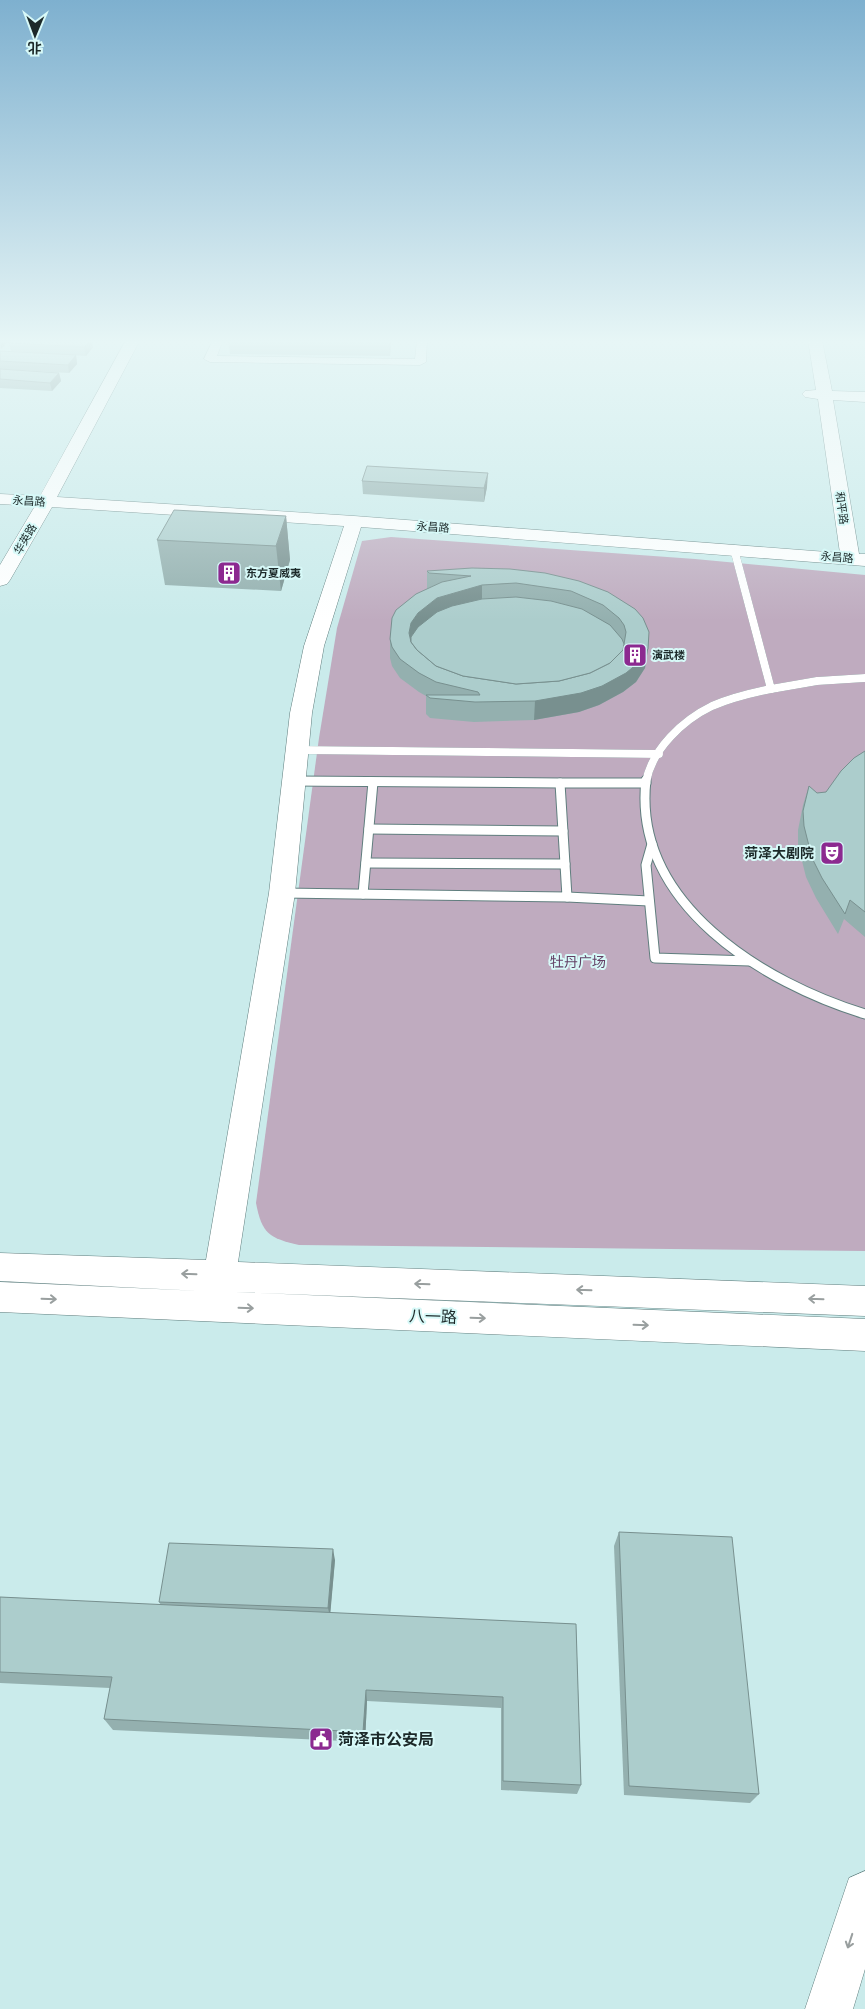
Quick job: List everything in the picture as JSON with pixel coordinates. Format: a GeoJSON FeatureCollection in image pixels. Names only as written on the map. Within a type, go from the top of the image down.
{"type":"FeatureCollection","features":[{"type":"Feature","properties":{"kind":"main road","name":"华英路"},"geometry":{"type":"LineString","coordinates":[[0,580],[46,502],[83,434]]}},
{"type":"Feature","properties":{"kind":"main road","name":"和平路"},"geometry":{"type":"LineString","coordinates":[[818,434],[818,451]]}},
{"type":"Feature","properties":{"kind":"main road","name":"和平路"},"geometry":{"type":"LineString","coordinates":[[827,434],[857,559]]}},
{"type":"Feature","properties":{"kind":"main road","name":"永昌路"},"geometry":{"type":"LineString","coordinates":[[0,499],[354,521],[857,559]]}},
{"type":"Feature","properties":{"kind":"main road"},"geometry":{"type":"LineString","coordinates":[[214,1306],[282,893],[302,713],[314,646],[354,521]]}},
{"type":"Feature","properties":{"kind":"main road","name":"和平路"},"geometry":{"type":"LineString","coordinates":[[829,538],[831,557]]}},
{"type":"Feature","properties":{"kind":"main road"},"geometry":{"type":"LineString","coordinates":[[0,1267],[865,1301]]}},
{"type":"Feature","properties":{"kind":"main road","name":"八一路"},"geometry":{"type":"LineString","coordinates":[[0,1297],[865,1335]]}},
{"type":"Feature","properties":{"kind":"main road"},"geometry":{"type":"LineString","coordinates":[[829,2009],[865,1894]]}},
{"type":"Feature","properties":{"kind":"lane"},"geometry":{"type":"LineString","coordinates":[[734,549],[772,689]]}},
{"type":"Feature","properties":{"kind":"lane"},"geometry":{"type":"LineString","coordinates":[[865,678],[817,681],[772,689],[732,699],[704,711],[684,725],[650,765],[646,783],[647,820],[652,844],[663,873],[676,892],[714,936],[751,961],[806,992],[847,1010],[865,1014]]}},
{"type":"Feature","properties":{"kind":"lane"},"geometry":{"type":"LineString","coordinates":[[299,750],[659,754]]}},
{"type":"Feature","properties":{"kind":"lane"},"geometry":{"type":"LineString","coordinates":[[295,781],[646,783]]}},
{"type":"Feature","properties":{"kind":"lane"},"geometry":{"type":"LineString","coordinates":[[363,894],[373,782]]}},
{"type":"Feature","properties":{"kind":"lane"},"geometry":{"type":"LineString","coordinates":[[560,783],[567,897]]}},
{"type":"Feature","properties":{"kind":"lane"},"geometry":{"type":"LineString","coordinates":[[369,829],[563,831]]}},
{"type":"Feature","properties":{"kind":"lane"},"geometry":{"type":"LineString","coordinates":[[652,844],[646,865],[655,958],[751,961]]}},
{"type":"Feature","properties":{"kind":"lane"},"geometry":{"type":"LineString","coordinates":[[366,863],[565,864]]}},
{"type":"Feature","properties":{"kind":"lane"},"geometry":{"type":"LineString","coordinates":[[282,893],[567,897],[649,901]]}},
{"type":"Feature","properties":{"kind":"green space","name":"牡丹广场"},"geometry":{"type":"Polygon","coordinates":[[[391,537],[695,559],[865,575],[865,1251],[299,1245],[280,1240],[268,1233],[264,1228],[256,1203],[319,738],[337,628],[362,541],[391,537]]]}},
{"type":"Feature","properties":{"kind":"building"},"geometry":{"type":"Polygon","coordinates":[[[367,466],[488,473],[484,488],[362,481],[367,466]]]}},
{"type":"Feature","properties":{"kind":"building"},"geometry":{"type":"Polygon","coordinates":[[[174,510],[286,516],[276,546],[157,540],[174,510]]]}},
{"type":"Feature","properties":{"kind":"building"},"geometry":{"type":"Polygon","coordinates":[[[472,568],[510,569],[545,573],[579,581],[608,592],[635,609],[643,618],[649,632],[648,649],[638,663],[626,673],[602,686],[581,693],[535,701],[475,702],[430,698],[426,695],[480,695],[478,692],[436,682],[419,673],[400,659],[392,647],[390,639],[392,618],[396,610],[416,594],[442,582],[471,576],[429,573],[427,571],[472,568]],[[516,583],[482,585],[437,598],[418,613],[411,623],[409,633],[411,642],[417,650],[436,666],[463,676],[516,684],[559,681],[590,673],[610,663],[623,650],[626,632],[619,618],[603,605],[571,591],[516,583]]]}},
{"type":"Feature","properties":{"kind":"building"},"geometry":{"type":"Polygon","coordinates":[[[516,597],[551,601],[582,609],[610,625],[622,639],[624,644],[623,650],[610,663],[590,673],[559,681],[516,684],[463,676],[436,666],[417,650],[411,642],[411,637],[418,627],[437,612],[452,606],[482,599],[516,597]]]}},
{"type":"Feature","properties":{"kind":"building","name":"菏泽大剧院"},"geometry":{"type":"Polygon","coordinates":[[[865,751],[865,912],[850,900],[845,914],[822,878],[812,858],[804,826],[803,811],[809,786],[817,793],[826,792],[841,771],[854,758],[865,751]]]}},
{"type":"Feature","properties":{"kind":"building"},"geometry":{"type":"Polygon","coordinates":[[[619,1532],[732,1537],[759,1794],[629,1786],[619,1532]]]}},
{"type":"Feature","properties":{"kind":"building"},"geometry":{"type":"Polygon","coordinates":[[[169,1543],[333,1549],[328,1608],[159,1602],[169,1543]]]}},
{"type":"Feature","properties":{"kind":"building"},"geometry":{"type":"Polygon","coordinates":[[[0,1597],[576,1624],[581,1785],[503,1781],[503,1697],[366,1690],[363,1732],[104,1719],[112,1677],[0,1672],[0,1597]]]}},
{"type":"Feature","properties":{"kind":"place","name":"东方夏威夷"},"geometry":{"type":"Point","coordinates":[229,573]}},
{"type":"Feature","properties":{"kind":"place","name":"演武楼"},"geometry":{"type":"Point","coordinates":[635,655]}},
{"type":"Feature","properties":{"kind":"place","name":"菏泽大剧院"},"geometry":{"type":"Point","coordinates":[832,853]}},
{"type":"Feature","properties":{"kind":"place","name":"菏泽市公安局"},"geometry":{"type":"Point","coordinates":[321,1739]}}]}
